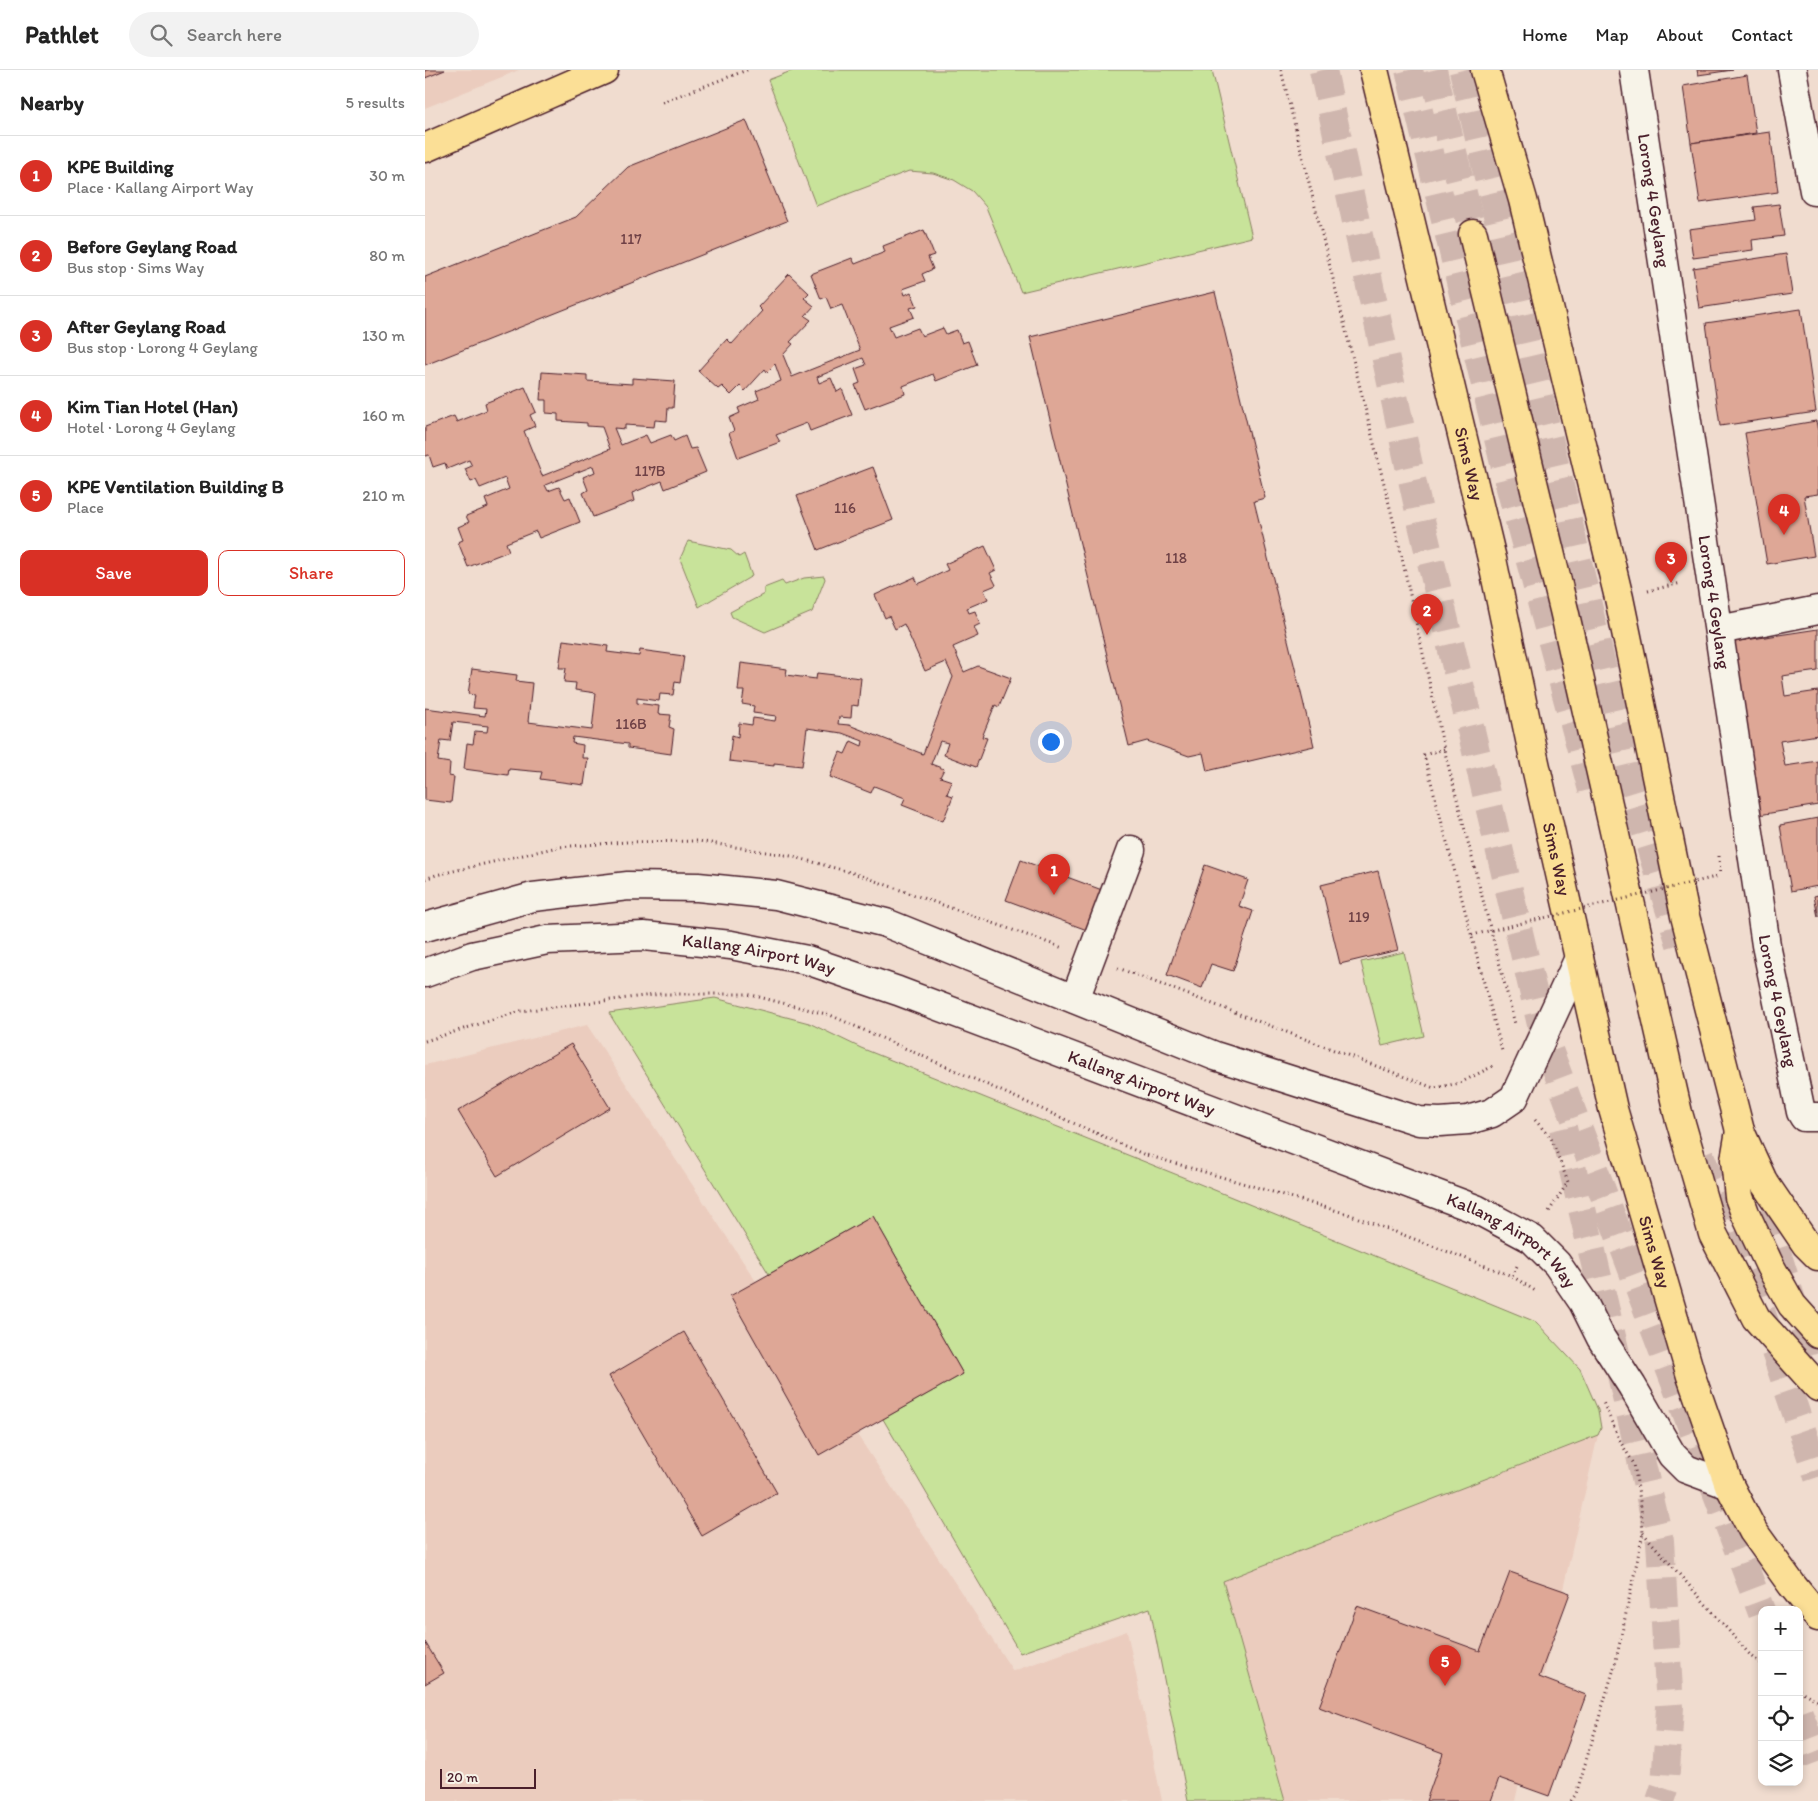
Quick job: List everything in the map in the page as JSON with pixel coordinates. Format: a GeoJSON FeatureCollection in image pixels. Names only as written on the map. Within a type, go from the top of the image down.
{"type":"FeatureCollection","features":[{"type":"Feature","properties":{"kind":"main road"},"geometry":{"type":"LineString","coordinates":[[425,148],[604,70]]}},
{"type":"Feature","properties":{"kind":"main road"},"geometry":{"type":"LineString","coordinates":[[1485,70],[1523,200],[1619,598],[1685,916],[1740,1131],[1763,1181],[1806,1244],[1818,1256]]}},
{"type":"Feature","properties":{"kind":"main road","name":"Sims Way"},"geometry":{"type":"LineString","coordinates":[[1374,75],[1492,559],[1613,1109],[1691,1376],[1729,1485],[1753,1531],[1818,1617]]}},
{"type":"Feature","properties":{"kind":"main road"},"geometry":{"type":"LineString","coordinates":[[1473,234],[1567,620],[1678,1113],[1713,1234],[1756,1318],[1818,1387]]}},
{"type":"Feature","properties":{"kind":"main road"},"geometry":{"type":"LineString","coordinates":[[1740,1131],[1735,1160],[1739,1197],[1745,1213],[1770,1266],[1792,1305],[1818,1334]]}},
{"type":"Feature","properties":{"kind":"street","name":"Lorong 4 Geylang"},"geometry":{"type":"LineString","coordinates":[[1634,70],[1766,945],[1801,1112],[1804,1117],[1818,1117]]}},
{"type":"Feature","properties":{"kind":"street"},"geometry":{"type":"LineString","coordinates":[[1792,70],[1814,191]]}},
{"type":"Feature","properties":{"kind":"street"},"geometry":{"type":"LineString","coordinates":[[1719,630],[1818,610]]}},
{"type":"Feature","properties":{"kind":"street"},"geometry":{"type":"LineString","coordinates":[[1075,999],[1131,850]]}},
{"type":"Feature","properties":{"kind":"street"},"geometry":{"type":"LineString","coordinates":[[425,927],[533,897],[627,886],[699,887],[776,895],[886,924],[1215,1056],[1419,1121],[1440,1122],[1467,1120],[1492,1113],[1514,1098],[1579,958]]}},
{"type":"Feature","properties":{"kind":"street","name":"Kallang Airport Way"},"geometry":{"type":"LineString","coordinates":[[425,973],[472,956],[547,940],[644,936],[731,945],[807,960],[898,991],[1476,1209],[1532,1238],[1557,1264],[1583,1302],[1601,1338],[1632,1386],[1672,1455],[1686,1469],[1729,1485]]}},
{"type":"Feature","properties":{"kind":"path"},"geometry":{"type":"LineString","coordinates":[[663,102],[747,70]]}},
{"type":"Feature","properties":{"kind":"path"},"geometry":{"type":"LineString","coordinates":[[1281,70],[1398,540],[1445,749],[1516,1029]]}},
{"type":"Feature","properties":{"kind":"path"},"geometry":{"type":"LineString","coordinates":[[1619,598],[1711,576]]}},
{"type":"Feature","properties":{"kind":"path"},"geometry":{"type":"LineString","coordinates":[[1445,749],[1424,755],[1504,1059]]}},
{"type":"Feature","properties":{"kind":"path"},"geometry":{"type":"LineString","coordinates":[[1472,935],[1720,876]]}},
{"type":"Feature","properties":{"kind":"path"},"geometry":{"type":"LineString","coordinates":[[425,1041],[521,1011],[661,994],[747,994],[830,1015],[1143,1154],[1348,1214],[1512,1276],[1541,1294]]}},
{"type":"Feature","properties":{"kind":"path"},"geometry":{"type":"LineString","coordinates":[[1497,1064],[1491,1068],[1514,1098],[1551,1138],[1568,1182],[1532,1238],[1512,1276]]}},
{"type":"Feature","properties":{"kind":"path"},"geometry":{"type":"LineString","coordinates":[[1571,1801],[1576,1794],[1615,1665],[1643,1533],[1634,1464],[1621,1442],[1601,1398]]}},
{"type":"Feature","properties":{"kind":"path"},"geometry":{"type":"LineString","coordinates":[[1643,1533],[1752,1657],[1758,1661]]}},
{"type":"Feature","properties":{"kind":"path"},"geometry":{"type":"LineString","coordinates":[[1803,1692],[1818,1701]]}},
{"type":"Feature","properties":{"kind":"shaded area"},"geometry":{"type":"Polygon","coordinates":[[[425,70],[519,70],[425,108],[425,70]]]}},
{"type":"Feature","properties":{"kind":"shaded area"},"geometry":{"type":"Polygon","coordinates":[[[587,1025],[1013,1671],[1127,1631],[1162,1801],[425,1801],[425,1065],[587,1025]]]}},
{"type":"Feature","properties":{"kind":"shaded area"},"geometry":{"type":"Polygon","coordinates":[[[1598,1435],[1515,1801],[1285,1801],[1223,1581],[1598,1435]]]}},
{"type":"Feature","properties":{"kind":"green space"},"geometry":{"type":"Polygon","coordinates":[[[794,70],[1212,70],[1252,237],[1021,292],[986,207],[972,191],[954,180],[933,173],[909,171],[816,206],[768,80],[794,70]]]}},
{"type":"Feature","properties":{"kind":"green space"},"geometry":{"type":"Polygon","coordinates":[[[688,541],[731,550],[739,557],[744,554],[752,576],[699,607],[680,559],[688,541]]]}},
{"type":"Feature","properties":{"kind":"green space"},"geometry":{"type":"Polygon","coordinates":[[[824,576],[825,579],[812,612],[765,632],[732,617],[730,612],[764,594],[764,588],[782,581],[785,585],[804,578],[824,576]]]}},
{"type":"Feature","properties":{"kind":"green space"},"geometry":{"type":"Polygon","coordinates":[[[1404,952],[1424,1036],[1382,1046],[1361,962],[1404,952]]]}},
{"type":"Feature","properties":{"kind":"green space"},"geometry":{"type":"Polygon","coordinates":[[[715,998],[809,1023],[861,1048],[1536,1322],[1580,1369],[1598,1410],[1601,1428],[1598,1435],[1223,1581],[1285,1801],[1188,1801],[1150,1608],[1020,1653],[883,1419],[963,1374],[873,1216],[769,1274],[609,1013],[715,998]]]}},
{"type":"Feature","properties":{"kind":"building"},"geometry":{"type":"Polygon","coordinates":[[[425,70],[445,70],[425,78],[425,70]]]}},
{"type":"Feature","properties":{"kind":"building"},"geometry":{"type":"Polygon","coordinates":[[[1697,70],[1733,70],[1698,75],[1697,70]]]}},
{"type":"Feature","properties":{"kind":"building"},"geometry":{"type":"Polygon","coordinates":[[[1747,75],[1756,133],[1691,143],[1683,86],[1747,75]]]}},
{"type":"Feature","properties":{"kind":"building"},"geometry":{"type":"Polygon","coordinates":[[[746,120],[787,221],[425,365],[425,277],[576,217],[628,167],[746,120]]]}},
{"type":"Feature","properties":{"kind":"building"},"geometry":{"type":"Polygon","coordinates":[[[1770,132],[1778,192],[1700,203],[1691,143],[1770,132]]]}},
{"type":"Feature","properties":{"kind":"building"},"geometry":{"type":"Polygon","coordinates":[[[1779,204],[1784,236],[1752,240],[1753,250],[1693,258],[1689,229],[1756,220],[1754,207],[1779,204]]]}},
{"type":"Feature","properties":{"kind":"building"},"geometry":{"type":"Polygon","coordinates":[[[924,230],[934,255],[928,257],[933,269],[922,274],[925,281],[903,289],[905,295],[911,292],[917,306],[910,308],[914,317],[889,326],[894,337],[918,328],[922,336],[943,328],[946,334],[957,330],[962,343],[968,341],[977,365],[936,381],[933,374],[903,386],[905,394],[865,409],[855,385],[860,383],[855,369],[866,365],[863,358],[817,377],[819,383],[831,378],[837,392],[842,389],[852,415],[810,431],[807,423],[776,435],[780,442],[738,458],[729,433],[734,431],[729,418],[740,413],[738,408],[759,399],[756,391],[781,381],[775,364],[767,372],[765,369],[745,391],[740,386],[731,395],[722,386],[718,389],[698,371],[727,339],[732,344],[762,311],[758,307],[789,274],[809,293],[804,298],[814,306],[805,316],[811,320],[790,342],[793,344],[783,355],[792,377],[860,350],[842,305],[831,309],[826,297],[821,299],[811,274],[852,258],[855,264],[885,252],[883,246],[924,230]]]}},
{"type":"Feature","properties":{"kind":"building"},"geometry":{"type":"Polygon","coordinates":[[[1786,254],[1792,294],[1699,308],[1693,268],[1786,254]]]}},
{"type":"Feature","properties":{"kind":"building"},"geometry":{"type":"Polygon","coordinates":[[[1215,292],[1265,498],[1254,501],[1314,746],[1207,771],[1203,753],[1189,756],[1147,741],[1129,746],[1030,337],[1215,292]]]}},
{"type":"Feature","properties":{"kind":"building"},"geometry":{"type":"Polygon","coordinates":[[[1801,309],[1816,412],[1720,426],[1706,323],[1801,309]]]}},
{"type":"Feature","properties":{"kind":"building"},"geometry":{"type":"Polygon","coordinates":[[[542,372],[587,375],[587,381],[632,384],[632,378],[675,381],[673,408],[668,408],[667,421],[655,420],[654,427],[625,425],[625,429],[614,428],[621,445],[646,435],[650,443],[671,435],[674,441],[685,436],[690,449],[696,448],[706,472],[665,489],[662,481],[632,493],[634,501],[593,517],[583,493],[588,490],[583,477],[595,472],[593,466],[545,485],[548,491],[559,487],[565,499],[570,497],[580,522],[539,538],[536,531],[506,543],[509,551],[468,567],[458,542],[463,540],[458,527],[469,522],[466,516],[488,507],[485,499],[509,489],[505,478],[480,488],[476,480],[471,482],[465,469],[472,466],[469,460],[447,469],[445,463],[433,467],[429,455],[425,456],[425,427],[454,416],[457,422],[487,410],[485,403],[525,387],[536,412],[530,415],[535,426],[524,431],[542,476],[610,449],[602,427],[587,426],[587,423],[558,421],[558,414],[546,413],[546,400],[540,400],[542,372]]]}},
{"type":"Feature","properties":{"kind":"building"},"geometry":{"type":"Polygon","coordinates":[[[1816,421],[1818,431],[1818,494],[1804,496],[1814,556],[1767,564],[1745,433],[1816,421]]]}},
{"type":"Feature","properties":{"kind":"building"},"geometry":{"type":"Polygon","coordinates":[[[873,467],[893,520],[818,550],[797,496],[873,467]]]}},
{"type":"Feature","properties":{"kind":"building"},"geometry":{"type":"Polygon","coordinates":[[[985,546],[996,570],[990,573],[996,585],[984,590],[988,599],[967,608],[969,613],[975,611],[980,624],[974,627],[978,636],[953,647],[964,672],[978,666],[1011,678],[999,707],[995,705],[982,737],[987,738],[976,767],[944,755],[948,743],[940,741],[931,764],[944,769],[940,777],[952,781],[947,794],[953,796],[943,821],[902,805],[905,798],[874,786],[871,793],[830,777],[840,752],[845,754],[851,741],[862,746],[863,741],[842,733],[807,728],[802,766],[774,763],[774,766],[729,761],[732,735],[738,737],[739,723],[752,725],[753,718],[775,721],[776,716],[753,713],[754,706],[742,704],[744,691],[738,691],[741,663],[787,669],[786,675],[816,679],[817,673],[861,678],[858,706],[852,705],[851,718],[839,717],[838,724],[849,725],[923,754],[953,677],[946,662],[925,671],[904,624],[895,629],[889,616],[885,618],[875,595],[915,577],[918,584],[925,581],[948,570],[945,564],[985,546]]]}},
{"type":"Feature","properties":{"kind":"building"},"geometry":{"type":"Polygon","coordinates":[[[1818,629],[1818,671],[1782,676],[1785,696],[1818,691],[1818,735],[1780,741],[1785,766],[1818,761],[1818,805],[1753,816],[1726,643],[1818,629]]]}},
{"type":"Feature","properties":{"kind":"building"},"geometry":{"type":"Polygon","coordinates":[[[563,640],[608,646],[607,652],[639,656],[640,650],[684,656],[680,683],[675,682],[673,695],[660,694],[659,701],[637,698],[637,703],[659,706],[658,714],[671,715],[669,727],[674,729],[671,754],[628,748],[628,744],[573,737],[572,743],[583,745],[582,758],[588,758],[584,785],[540,779],[542,772],[509,769],[508,775],[464,769],[467,743],[473,744],[475,731],[487,732],[488,726],[453,722],[450,741],[441,740],[438,761],[450,763],[449,776],[454,777],[451,803],[425,800],[425,708],[485,716],[486,709],[473,708],[475,695],[468,694],[472,669],[517,675],[516,681],[532,683],[528,722],[592,730],[596,693],[575,690],[576,683],[564,682],[566,668],[559,668],[563,640]]]}},
{"type":"Feature","properties":{"kind":"building"},"geometry":{"type":"Polygon","coordinates":[[[1818,818],[1818,886],[1791,891],[1780,825],[1818,818]]]}},
{"type":"Feature","properties":{"kind":"building"},"geometry":{"type":"Polygon","coordinates":[[[1021,860],[1102,890],[1087,930],[1006,900],[1021,860]]]}},
{"type":"Feature","properties":{"kind":"building"},"geometry":{"type":"Polygon","coordinates":[[[1205,865],[1248,880],[1239,906],[1253,911],[1233,971],[1211,964],[1202,988],[1167,975],[1205,865]]]}},
{"type":"Feature","properties":{"kind":"building"},"geometry":{"type":"Polygon","coordinates":[[[1378,871],[1398,950],[1340,964],[1321,885],[1378,871]]]}},
{"type":"Feature","properties":{"kind":"building"},"geometry":{"type":"Polygon","coordinates":[[[1818,895],[1818,917],[1814,896],[1818,895]]]}},
{"type":"Feature","properties":{"kind":"building"},"geometry":{"type":"Polygon","coordinates":[[[571,1044],[610,1108],[497,1176],[458,1111],[571,1044]]]}},
{"type":"Feature","properties":{"kind":"building"},"geometry":{"type":"Polygon","coordinates":[[[873,1216],[963,1374],[819,1455],[730,1296],[873,1216]]]}},
{"type":"Feature","properties":{"kind":"building"},"geometry":{"type":"Polygon","coordinates":[[[684,1332],[777,1493],[702,1536],[609,1376],[684,1332]]]}},
{"type":"Feature","properties":{"kind":"building"},"geometry":{"type":"Polygon","coordinates":[[[1510,1572],[1570,1593],[1539,1677],[1586,1695],[1549,1796],[1499,1778],[1491,1801],[1426,1801],[1443,1753],[1319,1707],[1357,1606],[1480,1651],[1510,1572]]]}},
{"type":"Feature","properties":{"kind":"building"},"geometry":{"type":"Polygon","coordinates":[[[425,1642],[444,1673],[425,1684],[425,1642]]]}},
{"type":"Feature","properties":{"kind":"tunnel"},"geometry":{"type":"LineString","coordinates":[[1323,70],[1420,516],[1544,1037],[1759,1606]]}},
{"type":"Feature","properties":{"kind":"tunnel"},"geometry":{"type":"LineString","coordinates":[[1409,70],[1509,484],[1592,790]]}},
{"type":"Feature","properties":{"kind":"tunnel"},"geometry":{"type":"LineString","coordinates":[[1433,70],[1473,234]]}},
{"type":"Feature","properties":{"kind":"tunnel"},"geometry":{"type":"LineString","coordinates":[[1463,70],[1627,772],[1680,944]]}},
{"type":"Feature","properties":{"kind":"tunnel"},"geometry":{"type":"LineString","coordinates":[[1563,1128],[1660,1541],[1670,1707],[1665,1786],[1660,1801]]}},
{"type":"Feature","properties":{"kind":"tunnel"},"geometry":{"type":"LineString","coordinates":[[1700,1155],[1748,1273],[1818,1477]]}},
{"type":"Feature","properties":{"kind":"tunnel"},"geometry":{"type":"LineString","coordinates":[[1751,1169],[1818,1384]]}},
{"type":"Feature","properties":{"kind":"tunnel"},"geometry":{"type":"LineString","coordinates":[[1803,1723],[1818,1762]]}},
{"type":"Feature","properties":{"kind":"place","name":"Kim Tian Hotel (Han)"},"geometry":{"type":"Point","coordinates":[1784,535]}},
{"type":"Feature","properties":{"kind":"place","name":"After Geylang Road"},"geometry":{"type":"Point","coordinates":[1671,583]}},
{"type":"Feature","properties":{"kind":"place","name":"Before Geylang Road"},"geometry":{"type":"Point","coordinates":[1427,635]}},
{"type":"Feature","properties":{"kind":"place","name":"KPE Building"},"geometry":{"type":"Point","coordinates":[1054,895]}},
{"type":"Feature","properties":{"kind":"place","name":"KPE Ventilation Building B"},"geometry":{"type":"Point","coordinates":[1445,1686]}}]}
